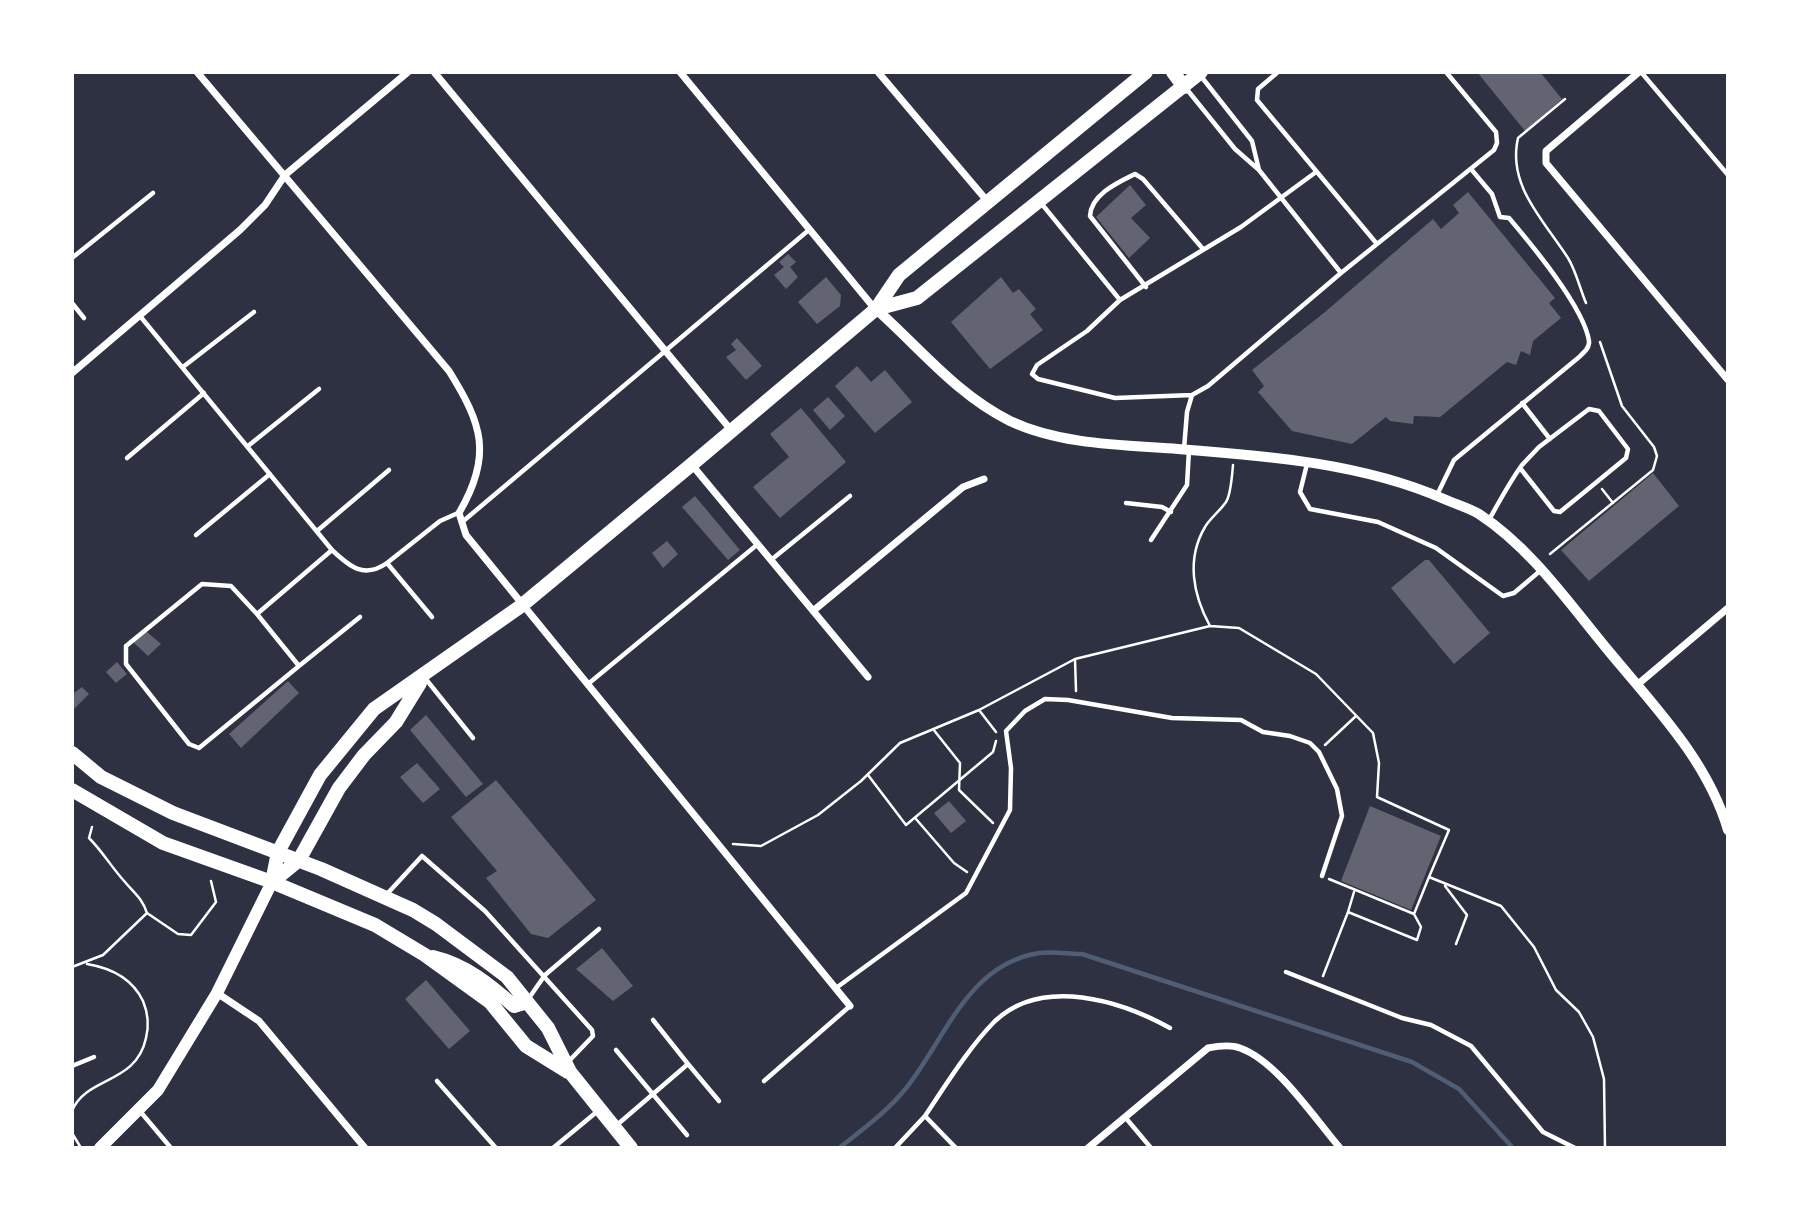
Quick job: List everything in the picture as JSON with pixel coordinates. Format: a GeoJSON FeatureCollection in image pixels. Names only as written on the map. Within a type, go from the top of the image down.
{"type":"FeatureCollection","features":[{"type":"Feature","properties":{"kind":"main road"},"geometry":{"type":"LineString","coordinates":[[100,1148],[158,1090],[217,993],[272,882],[278,852],[320,775],[374,709],[424,677],[521,606],[876,309],[899,275],[1146,72]]}},
{"type":"Feature","properties":{"kind":"main road"},"geometry":{"type":"LineString","coordinates":[[1173,72],[1184,87]]}},
{"type":"Feature","properties":{"kind":"main road"},"geometry":{"type":"LineString","coordinates":[[876,309],[918,298],[1200,72]]}},
{"type":"Feature","properties":{"kind":"main road"},"geometry":{"type":"LineString","coordinates":[[272,882],[299,860],[339,788],[364,755],[396,722],[424,677]]}},
{"type":"Feature","properties":{"kind":"main road"},"geometry":{"type":"LineString","coordinates":[[72,753],[101,777],[173,813],[299,860],[385,897],[436,924],[508,977],[548,1028],[568,1068],[631,1148]]}},
{"type":"Feature","properties":{"kind":"main road"},"geometry":{"type":"LineString","coordinates":[[72,790],[121,821],[163,843],[272,882],[375,925],[425,955],[490,1002],[526,1046],[568,1068]]}},
{"type":"Feature","properties":{"kind":"main road"},"geometry":{"type":"LineString","coordinates":[[425,955],[454,962],[471,971],[514,1006],[527,1002]]}},
{"type":"Feature","properties":{"kind":"street"},"geometry":{"type":"LineString","coordinates":[[197,72],[449,371],[474,411],[479,434],[479,460],[472,488],[459,513],[466,535],[521,606],[850,1006]]}},
{"type":"Feature","properties":{"kind":"street"},"geometry":{"type":"LineString","coordinates":[[72,373],[240,230],[265,205],[285,175],[408,72]]}},
{"type":"Feature","properties":{"kind":"street"},"geometry":{"type":"LineString","coordinates":[[433,72],[731,430]]}},
{"type":"Feature","properties":{"kind":"street"},"geometry":{"type":"LineString","coordinates":[[680,72],[876,309],[955,387],[1012,421],[1044,433],[1103,443],[1235,454],[1350,469],[1408,483],[1478,514],[1541,570],[1637,685],[1696,761],[1718,802],[1728,830]]}},
{"type":"Feature","properties":{"kind":"street"},"geometry":{"type":"LineString","coordinates":[[878,72],[988,203]]}},
{"type":"Feature","properties":{"kind":"street"},"geometry":{"type":"LineString","coordinates":[[1640,72],[1546,151],[1546,163],[1728,380]]}},
{"type":"Feature","properties":{"kind":"street"},"geometry":{"type":"LineString","coordinates":[[691,465],[868,677]]}},
{"type":"Feature","properties":{"kind":"street"},"geometry":{"type":"LineString","coordinates":[[813,611],[963,487],[984,479]]}},
{"type":"Feature","properties":{"kind":"street"},"geometry":{"type":"LineString","coordinates":[[1637,685],[1728,608]]}},
{"type":"Feature","properties":{"kind":"street"},"geometry":{"type":"LineString","coordinates":[[217,993],[259,1021],[365,1148]]}},
{"type":"Feature","properties":{"kind":"street"},"geometry":{"type":"LineString","coordinates":[[1088,1148],[1208,1048],[1241,1048],[1270,1066],[1340,1148]]}},
{"type":"Feature","properties":{"kind":"lane"},"geometry":{"type":"LineString","coordinates":[[1200,72],[1252,141],[1259,170]]}},
{"type":"Feature","properties":{"kind":"lane"},"geometry":{"type":"LineString","coordinates":[[1278,72],[1258,89],[1257,100],[1377,244]]}},
{"type":"Feature","properties":{"kind":"lane"},"geometry":{"type":"LineString","coordinates":[[1315,172],[1282,199],[1120,300],[1087,331],[1037,365],[1032,374],[1038,379],[1115,398],[1192,395],[1208,386],[1341,273],[1494,150],[1497,143],[1496,132],[1446,72]]}},
{"type":"Feature","properties":{"kind":"lane"},"geometry":{"type":"LineString","coordinates":[[1640,72],[1728,175]]}},
{"type":"Feature","properties":{"kind":"lane"},"geometry":{"type":"LineString","coordinates":[[1184,87],[1235,149],[1259,170],[1341,273]]}},
{"type":"Feature","properties":{"kind":"lane"},"geometry":{"type":"LineString","coordinates":[[1436,496],[1454,460],[1578,358],[1588,348],[1589,341],[1576,310],[1537,252],[1509,218],[1500,217],[1492,194],[1471,169]]}},
{"type":"Feature","properties":{"kind":"lane"},"geometry":{"type":"LineString","coordinates":[[1146,286],[1090,216],[1096,201],[1118,182],[1135,174],[1143,179],[1203,249]]}},
{"type":"Feature","properties":{"kind":"lane"},"geometry":{"type":"LineString","coordinates":[[72,258],[153,193]]}},
{"type":"Feature","properties":{"kind":"lane"},"geometry":{"type":"LineString","coordinates":[[1040,202],[1120,300]]}},
{"type":"Feature","properties":{"kind":"lane"},"geometry":{"type":"LineString","coordinates":[[461,523],[811,228]]}},
{"type":"Feature","properties":{"kind":"lane"},"geometry":{"type":"LineString","coordinates":[[72,303],[84,318]]}},
{"type":"Feature","properties":{"kind":"lane"},"geometry":{"type":"LineString","coordinates":[[183,367],[254,312]]}},
{"type":"Feature","properties":{"kind":"lane"},"geometry":{"type":"LineString","coordinates":[[140,316],[332,550],[351,569],[371,571],[387,563],[440,521],[459,513]]}},
{"type":"Feature","properties":{"kind":"lane"},"geometry":{"type":"LineString","coordinates":[[248,446],[319,389]]}},
{"type":"Feature","properties":{"kind":"lane"},"geometry":{"type":"LineString","coordinates":[[127,458],[204,393]]}},
{"type":"Feature","properties":{"kind":"lane"},"geometry":{"type":"LineString","coordinates":[[1151,540],[1187,485],[1187,412],[1192,395]]}},
{"type":"Feature","properties":{"kind":"lane"},"geometry":{"type":"LineString","coordinates":[[1522,403],[1550,439]]}},
{"type":"Feature","properties":{"kind":"lane"},"geometry":{"type":"LineString","coordinates":[[1488,522],[1520,468],[1550,439],[1589,409],[1598,411],[1629,453],[1560,512],[1554,510],[1520,468]]}},
{"type":"Feature","properties":{"kind":"lane"},"geometry":{"type":"LineString","coordinates":[[1307,464],[1300,492],[1310,509],[1378,522],[1436,548],[1503,596],[1514,593],[1541,570]]}},
{"type":"Feature","properties":{"kind":"lane"},"geometry":{"type":"LineString","coordinates":[[317,531],[389,470]]}},
{"type":"Feature","properties":{"kind":"lane"},"geometry":{"type":"LineString","coordinates":[[196,535],[270,474]]}},
{"type":"Feature","properties":{"kind":"lane"},"geometry":{"type":"LineString","coordinates":[[771,560],[850,496]]}},
{"type":"Feature","properties":{"kind":"lane"},"geometry":{"type":"LineString","coordinates":[[1126,503],[1162,507],[1171,512]]}},
{"type":"Feature","properties":{"kind":"lane"},"geometry":{"type":"LineString","coordinates":[[587,685],[758,544]]}},
{"type":"Feature","properties":{"kind":"lane"},"geometry":{"type":"LineString","coordinates":[[257,614],[332,550]]}},
{"type":"Feature","properties":{"kind":"lane"},"geometry":{"type":"LineString","coordinates":[[387,563],[432,617]]}},
{"type":"Feature","properties":{"kind":"lane"},"geometry":{"type":"LineString","coordinates":[[299,666],[231,586],[202,584],[126,646],[126,664],[189,744],[199,748],[360,617]]}},
{"type":"Feature","properties":{"kind":"lane"},"geometry":{"type":"LineString","coordinates":[[424,677],[473,738]]}},
{"type":"Feature","properties":{"kind":"lane"},"geometry":{"type":"LineString","coordinates":[[835,988],[966,893],[1010,810],[1011,768],[1006,731],[1025,711],[1045,699],[1075,701],[1172,718],[1241,720],[1263,732],[1290,736],[1311,743],[1319,752],[1337,789],[1342,816],[1322,876]]}},
{"type":"Feature","properties":{"kind":"lane"},"geometry":{"type":"LineString","coordinates":[[385,897],[416,859],[426,857],[485,911],[592,1030],[593,1036],[568,1068]]}},
{"type":"Feature","properties":{"kind":"lane"},"geometry":{"type":"LineString","coordinates":[[527,1002],[545,975],[599,929]]}},
{"type":"Feature","properties":{"kind":"lane"},"geometry":{"type":"LineString","coordinates":[[1286,972],[1402,1018],[1431,1025],[1471,1046],[1543,1132],[1575,1148]]}},
{"type":"Feature","properties":{"kind":"lane"},"geometry":{"type":"LineString","coordinates":[[895,1148],[925,1116],[995,1022],[1019,1006],[1062,997],[1095,998],[1133,1010],[1170,1028]]}},
{"type":"Feature","properties":{"kind":"lane"},"geometry":{"type":"LineString","coordinates":[[764,1081],[850,1006]]}},
{"type":"Feature","properties":{"kind":"lane"},"geometry":{"type":"LineString","coordinates":[[653,1020],[719,1101]]}},
{"type":"Feature","properties":{"kind":"lane"},"geometry":{"type":"LineString","coordinates":[[616,1050],[687,1135]]}},
{"type":"Feature","properties":{"kind":"lane"},"geometry":{"type":"LineString","coordinates":[[72,1066],[94,1057]]}},
{"type":"Feature","properties":{"kind":"lane"},"geometry":{"type":"LineString","coordinates":[[614,1127],[688,1064]]}},
{"type":"Feature","properties":{"kind":"lane"},"geometry":{"type":"LineString","coordinates":[[437,1081],[496,1148]]}},
{"type":"Feature","properties":{"kind":"lane"},"geometry":{"type":"LineString","coordinates":[[139,1109],[171,1148]]}},
{"type":"Feature","properties":{"kind":"lane"},"geometry":{"type":"LineString","coordinates":[[554,1148],[600,1110]]}},
{"type":"Feature","properties":{"kind":"lane"},"geometry":{"type":"LineString","coordinates":[[925,1116],[956,1148]]}},
{"type":"Feature","properties":{"kind":"lane"},"geometry":{"type":"LineString","coordinates":[[1125,1117],[1151,1148]]}},
{"type":"Feature","properties":{"kind":"path"},"geometry":{"type":"LineString","coordinates":[[1210,626],[1201,608],[1194,581],[1196,547],[1205,526],[1230,494],[1235,454]]}},
{"type":"Feature","properties":{"kind":"path"},"geometry":{"type":"LineString","coordinates":[[1596,482],[1613,503]]}},
{"type":"Feature","properties":{"kind":"path"},"geometry":{"type":"LineString","coordinates":[[716,842],[761,846],[818,815],[868,775],[900,743],[979,710],[1075,659],[1210,626],[1239,628],[1317,674],[1373,733],[1379,763],[1377,797],[1449,830],[1414,914]]}},
{"type":"Feature","properties":{"kind":"path"},"geometry":{"type":"LineString","coordinates":[[1075,659],[1075,701]]}},
{"type":"Feature","properties":{"kind":"path"},"geometry":{"type":"LineString","coordinates":[[868,775],[906,825],[993,752],[999,735],[979,710]]}},
{"type":"Feature","properties":{"kind":"path"},"geometry":{"type":"LineString","coordinates":[[1319,752],[1356,716]]}},
{"type":"Feature","properties":{"kind":"path"},"geometry":{"type":"LineString","coordinates":[[933,729],[960,763],[959,789],[1000,830]]}},
{"type":"Feature","properties":{"kind":"path"},"geometry":{"type":"LineString","coordinates":[[916,819],[954,863],[975,878]]}},
{"type":"Feature","properties":{"kind":"path"},"geometry":{"type":"LineString","coordinates":[[92,827],[89,838],[108,857],[125,883],[139,895],[147,913],[178,934],[191,935],[200,928],[216,902],[211,881]]}},
{"type":"Feature","properties":{"kind":"path"},"geometry":{"type":"LineString","coordinates":[[1322,876],[1414,914],[1421,928],[1417,940],[1348,912]]}},
{"type":"Feature","properties":{"kind":"path"},"geometry":{"type":"LineString","coordinates":[[1429,877],[1501,906],[1534,947],[1556,990],[1584,1019],[1600,1058],[1604,1080],[1602,1132],[1605,1148]]}},
{"type":"Feature","properties":{"kind":"path"},"geometry":{"type":"LineString","coordinates":[[1443,883],[1467,915],[1456,944]]}},
{"type":"Feature","properties":{"kind":"path"},"geometry":{"type":"LineString","coordinates":[[1320,986],[1355,891]]}},
{"type":"Feature","properties":{"kind":"path"},"geometry":{"type":"LineString","coordinates":[[72,967],[87,964],[103,956],[147,913]]}},
{"type":"Feature","properties":{"kind":"path"},"geometry":{"type":"LineString","coordinates":[[72,1111],[86,1093],[116,1078],[134,1063],[144,1045],[148,1030],[143,1000],[130,983],[108,968],[87,964]]}},
{"type":"Feature","properties":{"kind":"path"},"geometry":{"type":"LineString","coordinates":[[72,1133],[81,1148]]}},
{"type":"Feature","properties":{"kind":"building"},"geometry":{"type":"Polygon","coordinates":[[[1477,72],[1540,72],[1562,99],[1525,131],[1477,72]]]}},
{"type":"Feature","properties":{"kind":"building"},"geometry":{"type":"Polygon","coordinates":[[[1130,185],[1146,205],[1131,218],[1150,238],[1129,258],[1096,217],[1130,185]]]}},
{"type":"Feature","properties":{"kind":"building"},"geometry":{"type":"Polygon","coordinates":[[[1468,192],[1555,298],[1549,303],[1561,318],[1533,341],[1530,355],[1521,351],[1516,365],[1507,362],[1440,417],[1414,416],[1413,424],[1390,421],[1386,417],[1352,444],[1292,431],[1258,392],[1264,386],[1252,370],[1325,312],[1433,219],[1441,229],[1459,213],[1453,205],[1468,192]]]}},
{"type":"Feature","properties":{"kind":"building"},"geometry":{"type":"Polygon","coordinates":[[[788,254],[796,262],[790,267],[798,277],[786,289],[774,275],[784,267],[779,262],[788,254]]]}},
{"type":"Feature","properties":{"kind":"building"},"geometry":{"type":"Polygon","coordinates":[[[826,277],[841,295],[840,306],[817,324],[798,302],[826,277]]]}},
{"type":"Feature","properties":{"kind":"building"},"geometry":{"type":"Polygon","coordinates":[[[1001,277],[1013,293],[1019,289],[1036,309],[1030,314],[1043,330],[990,369],[951,322],[1001,277]]]}},
{"type":"Feature","properties":{"kind":"building"},"geometry":{"type":"Polygon","coordinates":[[[737,338],[762,366],[746,380],[726,357],[736,350],[731,344],[737,338]]]}},
{"type":"Feature","properties":{"kind":"building"},"geometry":{"type":"Polygon","coordinates":[[[857,366],[871,382],[885,370],[912,402],[875,433],[835,386],[857,366]]]}},
{"type":"Feature","properties":{"kind":"building"},"geometry":{"type":"Polygon","coordinates":[[[828,397],[845,416],[830,430],[813,410],[828,397]]]}},
{"type":"Feature","properties":{"kind":"building"},"geometry":{"type":"Polygon","coordinates":[[[801,408],[846,462],[780,518],[753,487],[789,457],[770,434],[801,408]]]}},
{"type":"Feature","properties":{"kind":"building"},"geometry":{"type":"Polygon","coordinates":[[[1653,473],[1679,506],[1589,581],[1561,550],[1653,473]]]}},
{"type":"Feature","properties":{"kind":"building"},"geometry":{"type":"Polygon","coordinates":[[[695,496],[740,550],[728,560],[682,507],[695,496]]]}},
{"type":"Feature","properties":{"kind":"building"},"geometry":{"type":"Polygon","coordinates":[[[667,541],[678,554],[663,568],[652,553],[667,541]]]}},
{"type":"Feature","properties":{"kind":"building"},"geometry":{"type":"Polygon","coordinates":[[[1425,560],[1429,560],[1490,633],[1454,664],[1391,588],[1425,560]]]}},
{"type":"Feature","properties":{"kind":"building"},"geometry":{"type":"Polygon","coordinates":[[[146,631],[161,644],[148,656],[133,642],[146,631]]]}},
{"type":"Feature","properties":{"kind":"building"},"geometry":{"type":"Polygon","coordinates":[[[117,662],[127,674],[116,683],[106,672],[117,662]]]}},
{"type":"Feature","properties":{"kind":"building"},"geometry":{"type":"Polygon","coordinates":[[[288,681],[299,693],[241,748],[229,734],[288,681]]]}},
{"type":"Feature","properties":{"kind":"building"},"geometry":{"type":"Polygon","coordinates":[[[82,687],[89,694],[72,711],[72,690],[74,693],[82,687]]]}},
{"type":"Feature","properties":{"kind":"building"},"geometry":{"type":"Polygon","coordinates":[[[426,715],[483,784],[466,797],[410,730],[426,715]]]}},
{"type":"Feature","properties":{"kind":"building"},"geometry":{"type":"Polygon","coordinates":[[[417,763],[440,789],[423,803],[400,777],[417,763]]]}},
{"type":"Feature","properties":{"kind":"building"},"geometry":{"type":"Polygon","coordinates":[[[496,780],[596,900],[548,938],[531,934],[486,878],[497,871],[451,817],[496,780]]]}},
{"type":"Feature","properties":{"kind":"building"},"geometry":{"type":"Polygon","coordinates":[[[949,801],[966,821],[951,833],[934,813],[949,801]]]}},
{"type":"Feature","properties":{"kind":"building"},"geometry":{"type":"Polygon","coordinates":[[[1370,806],[1441,836],[1411,910],[1341,881],[1370,806]]]}},
{"type":"Feature","properties":{"kind":"building"},"geometry":{"type":"Polygon","coordinates":[[[602,948],[633,986],[613,1001],[576,969],[602,948]]]}},
{"type":"Feature","properties":{"kind":"building"},"geometry":{"type":"Polygon","coordinates":[[[426,980],[470,1031],[449,1049],[405,999],[426,980]]]}},
{"type":"Feature","properties":{"kind":"waterway"},"geometry":{"type":"LineString","coordinates":[[839,1148],[874,1120],[907,1087],[976,988],[994,972],[1015,960],[1049,952],[1082,954],[1412,1062],[1459,1089],[1513,1148]]}}]}
